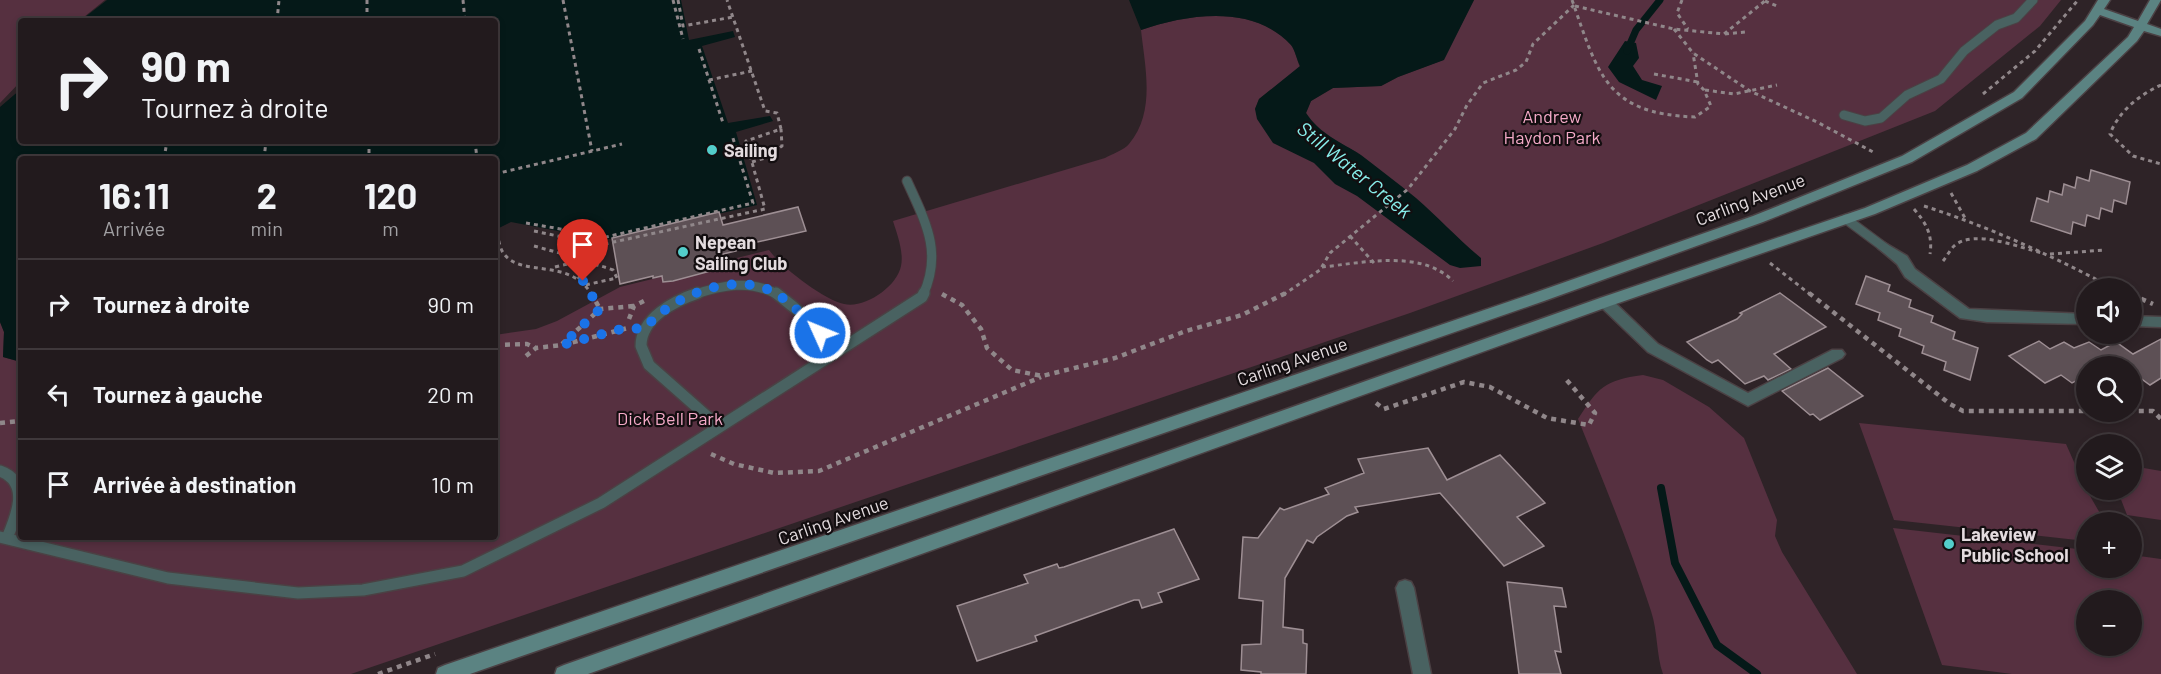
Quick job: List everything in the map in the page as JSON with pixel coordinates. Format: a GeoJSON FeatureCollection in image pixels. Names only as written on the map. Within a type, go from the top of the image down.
{"type":"FeatureCollection","features":[{"type":"Feature","properties":{"kind":"main road"},"geometry":{"type":"LineString","coordinates":[[564,674],[1605,302],[1870,211],[1972,168],[2031,136],[2133,39],[2156,0]]}},
{"type":"Feature","properties":{"kind":"main road"},"geometry":{"type":"LineString","coordinates":[[2101,5],[2161,33]]}},
{"type":"Feature","properties":{"kind":"main road","name":"Carling Avenue"},"geometry":{"type":"LineString","coordinates":[[444,674],[1539,297],[1758,219],[1886,168],[1907,159],[2018,95],[2101,5]]}},
{"type":"Feature","properties":{"kind":"street"},"geometry":{"type":"LineString","coordinates":[[1885,248],[1902,260],[1910,273],[1965,314],[1987,317],[2076,319]]}},
{"type":"Feature","properties":{"kind":"street"},"geometry":{"type":"LineString","coordinates":[[1605,302],[1653,348],[1748,400],[1837,354]]}},
{"type":"Feature","properties":{"kind":"street"},"geometry":{"type":"LineString","coordinates":[[2142,321],[2161,322]]}},
{"type":"Feature","properties":{"kind":"street"},"geometry":{"type":"LineString","coordinates":[[1405,588],[1422,674]]}},
{"type":"Feature","properties":{"kind":"lane"},"geometry":{"type":"LineString","coordinates":[[1844,115],[1865,121],[1881,118],[1907,95],[1941,79],[1964,51],[1997,25],[2016,18],[2032,0]]}},
{"type":"Feature","properties":{"kind":"lane"},"geometry":{"type":"LineString","coordinates":[[18,502],[3,538],[168,578],[298,593],[363,590],[464,572],[602,503],[837,349],[922,297],[934,267],[930,239],[907,181]]}},
{"type":"Feature","properties":{"kind":"lane"},"geometry":{"type":"LineString","coordinates":[[1846,219],[1885,248]]}},
{"type":"Feature","properties":{"kind":"lane"},"geometry":{"type":"LineString","coordinates":[[718,426],[649,364],[641,352],[640,340],[644,329],[661,312],[697,292],[730,285],[759,285],[786,301],[837,349]]}},
{"type":"Feature","properties":{"kind":"lane"},"geometry":{"type":"LineString","coordinates":[[0,471],[5,472],[16,484],[18,490]]}},
{"type":"Feature","properties":{"kind":"path"},"geometry":{"type":"LineString","coordinates":[[277,18],[279,0]]}},
{"type":"Feature","properties":{"kind":"path"},"geometry":{"type":"LineString","coordinates":[[367,0],[367,18]]}},
{"type":"Feature","properties":{"kind":"path"},"geometry":{"type":"LineString","coordinates":[[463,0],[465,18]]}},
{"type":"Feature","properties":{"kind":"path"},"geometry":{"type":"LineString","coordinates":[[563,0],[592,151]]}},
{"type":"Feature","properties":{"kind":"path"},"geometry":{"type":"LineString","coordinates":[[676,0],[683,26],[733,17]]}},
{"type":"Feature","properties":{"kind":"path"},"geometry":{"type":"LineString","coordinates":[[676,0],[683,39]]}},
{"type":"Feature","properties":{"kind":"path"},"geometry":{"type":"LineString","coordinates":[[728,0],[765,111],[777,112],[782,129],[782,146],[765,158],[752,162]]}},
{"type":"Feature","properties":{"kind":"path"},"geometry":{"type":"LineString","coordinates":[[1572,0],[1605,82],[1623,98],[1655,114],[1695,117],[1711,106],[1698,82],[1693,53]]}},
{"type":"Feature","properties":{"kind":"path"},"geometry":{"type":"LineString","coordinates":[[1682,0],[1677,13],[1689,30]]}},
{"type":"Feature","properties":{"kind":"path"},"geometry":{"type":"LineString","coordinates":[[1977,98],[2009,74],[2066,19],[2077,0]]}},
{"type":"Feature","properties":{"kind":"path"},"geometry":{"type":"LineString","coordinates":[[1724,34],[1766,1],[1777,6]]}},
{"type":"Feature","properties":{"kind":"path"},"geometry":{"type":"LineString","coordinates":[[1574,5],[1674,29],[1724,34],[1746,32]]}},
{"type":"Feature","properties":{"kind":"path"},"geometry":{"type":"LineString","coordinates":[[690,444],[734,464],[774,473],[819,471],[1042,376],[1115,358],[1186,331],[1242,315],[1293,290],[1322,267],[1330,253],[1408,189],[1455,129],[1467,105],[1483,83],[1516,70],[1526,62],[1533,44],[1574,5]]}},
{"type":"Feature","properties":{"kind":"path"},"geometry":{"type":"LineString","coordinates":[[1674,29],[1693,53],[1750,92],[1817,122],[1875,153]]}},
{"type":"Feature","properties":{"kind":"path"},"geometry":{"type":"LineString","coordinates":[[699,49],[723,123]]}},
{"type":"Feature","properties":{"kind":"path"},"geometry":{"type":"LineString","coordinates":[[709,80],[752,71]]}},
{"type":"Feature","properties":{"kind":"path"},"geometry":{"type":"LineString","coordinates":[[1654,74],[1698,82]]}},
{"type":"Feature","properties":{"kind":"path"},"geometry":{"type":"LineString","coordinates":[[1704,90],[1734,94],[1777,85]]}},
{"type":"Feature","properties":{"kind":"path"},"geometry":{"type":"LineString","coordinates":[[2161,86],[2152,89],[2118,117],[2110,134],[2133,156],[2161,164]]}},
{"type":"Feature","properties":{"kind":"path"},"geometry":{"type":"LineString","coordinates":[[534,231],[600,245],[765,209],[746,141],[782,129]]}},
{"type":"Feature","properties":{"kind":"path"},"geometry":{"type":"LineString","coordinates":[[732,135],[755,211]]}},
{"type":"Feature","properties":{"kind":"path"},"geometry":{"type":"LineString","coordinates":[[498,173],[622,144]]}},
{"type":"Feature","properties":{"kind":"path"},"geometry":{"type":"LineString","coordinates":[[1864,158],[1883,150]]}},
{"type":"Feature","properties":{"kind":"path"},"geometry":{"type":"LineString","coordinates":[[1950,192],[1965,219]]}},
{"type":"Feature","properties":{"kind":"path"},"geometry":{"type":"LineString","coordinates":[[526,223],[606,237],[753,203]]}},
{"type":"Feature","properties":{"kind":"path"},"geometry":{"type":"LineString","coordinates":[[1921,205],[1965,219],[2047,254],[2094,278]]}},
{"type":"Feature","properties":{"kind":"path"},"geometry":{"type":"LineString","coordinates":[[1914,208],[1931,234],[1933,243],[1930,254]]}},
{"type":"Feature","properties":{"kind":"path"},"geometry":{"type":"LineString","coordinates":[[498,229],[504,253],[510,260],[525,265],[562,270],[585,285],[600,309]]}},
{"type":"Feature","properties":{"kind":"path"},"geometry":{"type":"LineString","coordinates":[[1350,236],[1374,263]]}},
{"type":"Feature","properties":{"kind":"path"},"geometry":{"type":"LineString","coordinates":[[1943,261],[1955,245],[1972,239],[1996,240],[2047,254],[2105,250]]}},
{"type":"Feature","properties":{"kind":"path"},"geometry":{"type":"LineString","coordinates":[[578,279],[587,267],[587,261],[600,245]]}},
{"type":"Feature","properties":{"kind":"path"},"geometry":{"type":"LineString","coordinates":[[534,246],[568,253],[574,256],[575,261]]}},
{"type":"Feature","properties":{"kind":"path"},"geometry":{"type":"LineString","coordinates":[[1767,260],[1950,404],[1963,411],[2153,411],[2161,419]]}},
{"type":"Feature","properties":{"kind":"path"},"geometry":{"type":"LineString","coordinates":[[552,268],[575,261],[587,261],[613,270],[617,278],[585,285]]}},
{"type":"Feature","properties":{"kind":"path"},"geometry":{"type":"LineString","coordinates":[[1322,267],[1374,263],[1416,264],[1438,270],[1454,281]]}},
{"type":"Feature","properties":{"kind":"path"},"geometry":{"type":"LineString","coordinates":[[922,297],[941,294],[962,305],[981,328],[987,348],[1012,370],[1042,376]]}},
{"type":"Feature","properties":{"kind":"path"},"geometry":{"type":"LineString","coordinates":[[2142,299],[2161,307]]}},
{"type":"Feature","properties":{"kind":"path"},"geometry":{"type":"LineString","coordinates":[[562,345],[600,309],[634,306]]}},
{"type":"Feature","properties":{"kind":"path"},"geometry":{"type":"LineString","coordinates":[[498,345],[527,344],[536,348],[562,345],[625,328],[644,329]]}},
{"type":"Feature","properties":{"kind":"path"},"geometry":{"type":"LineString","coordinates":[[526,356],[536,348]]}},
{"type":"Feature","properties":{"kind":"path"},"geometry":{"type":"LineString","coordinates":[[1365,388],[1384,409],[1464,382],[1491,387],[1547,418],[1589,425],[1595,413],[1563,377]]}},
{"type":"Feature","properties":{"kind":"path"},"geometry":{"type":"LineString","coordinates":[[0,423],[18,421]]}},
{"type":"Feature","properties":{"kind":"path"},"geometry":{"type":"LineString","coordinates":[[378,674],[446,651]]}},
{"type":"Feature","properties":{"kind":"green space"},"geometry":{"type":"Polygon","coordinates":[[[0,0],[105,0],[83,18],[18,18],[18,84],[0,103],[0,0]]]}},
{"type":"Feature","properties":{"kind":"green space","name":"Dick Bell Park"},"geometry":{"type":"Polygon","coordinates":[[[1474,0],[2061,0],[2040,26],[1935,111],[1603,243],[1410,313],[351,674],[0,674],[0,322],[4,332],[3,357],[18,361],[18,540],[498,540],[498,335],[536,329],[557,321],[620,287],[769,250],[803,282],[835,301],[852,305],[870,300],[893,282],[901,266],[901,249],[893,221],[1105,158],[1127,146],[1143,118],[1146,104],[1146,74],[1141,30],[1159,24],[1219,16],[1258,23],[1276,32],[1291,45],[1300,67],[1259,99],[1255,109],[1358,153],[1329,136],[1311,119],[1306,113],[1311,101],[1333,88],[1381,86],[1443,60],[1474,0]]]}},
{"type":"Feature","properties":{"kind":"green space"},"geometry":{"type":"Polygon","coordinates":[[[1643,375],[1663,380],[1709,407],[1744,438],[1777,520],[1775,536],[1782,552],[1857,674],[1663,674],[1651,611],[1626,539],[1578,419],[1603,387],[1619,380],[1643,375]]]}},
{"type":"Feature","properties":{"kind":"green space"},"geometry":{"type":"Polygon","coordinates":[[[1859,423],[2066,444],[2076,466],[2076,500],[2092,500],[2099,512],[2076,512],[2076,540],[1894,520],[1859,423]]]}},
{"type":"Feature","properties":{"kind":"green space"},"geometry":{"type":"Polygon","coordinates":[[[2142,468],[2161,471],[2161,520],[2142,517],[2142,512],[2126,512],[2121,500],[2142,500],[2142,468]]]}},
{"type":"Feature","properties":{"kind":"green space"},"geometry":{"type":"Polygon","coordinates":[[[1893,528],[2076,549],[2076,578],[2142,578],[2142,556],[2161,559],[2161,674],[2012,674],[1942,665],[1893,528]]]}},
{"type":"Feature","properties":{"kind":"water"},"geometry":{"type":"Polygon","coordinates":[[[107,0],[681,0],[689,40],[733,31],[735,37],[702,46],[728,123],[770,116],[773,121],[736,132],[757,205],[605,240],[511,222],[498,228],[498,156],[18,156],[18,361],[3,357],[4,332],[0,322],[0,107],[18,92],[18,144],[498,144],[498,18],[84,18],[107,0]]]}},
{"type":"Feature","properties":{"kind":"water"},"geometry":{"type":"Polygon","coordinates":[[[1129,0],[1474,0],[1444,60],[1398,77],[1381,86],[1333,88],[1311,101],[1306,113],[1317,127],[1361,155],[1416,198],[1481,258],[1481,266],[1460,268],[1450,265],[1357,196],[1335,184],[1314,163],[1273,143],[1257,119],[1255,109],[1259,99],[1300,66],[1291,45],[1276,32],[1258,23],[1219,16],[1179,20],[1141,30],[1129,0]]]}},
{"type":"Feature","properties":{"kind":"water"},"geometry":{"type":"Polygon","coordinates":[[[1625,41],[1636,43],[1639,58],[1633,66],[1642,80],[1662,86],[1656,100],[1619,82],[1608,67],[1625,41]]]}},
{"type":"Feature","properties":{"kind":"building"},"geometry":{"type":"Polygon","coordinates":[[[2091,170],[2130,182],[2126,204],[2114,200],[2112,212],[2101,208],[2099,219],[2087,215],[2085,226],[2073,222],[2071,234],[2031,221],[2037,198],[2048,202],[2050,191],[2062,195],[2064,184],[2075,188],[2077,177],[2089,181],[2091,170]]]}},
{"type":"Feature","properties":{"kind":"building"},"geometry":{"type":"Polygon","coordinates":[[[798,207],[806,231],[735,247],[736,251],[723,254],[725,261],[716,263],[718,269],[673,281],[663,282],[662,276],[653,278],[653,276],[620,284],[612,238],[719,212],[723,225],[798,207]]]}},
{"type":"Feature","properties":{"kind":"building"},"geometry":{"type":"Polygon","coordinates":[[[1866,276],[1890,285],[1888,291],[1911,300],[1909,307],[1933,316],[1931,322],[1955,332],[1953,339],[1978,348],[1970,380],[1944,370],[1946,362],[1922,353],[1924,346],[1899,336],[1901,329],[1878,320],[1880,313],[1856,304],[1866,276]]]}},
{"type":"Feature","properties":{"kind":"building"},"geometry":{"type":"Polygon","coordinates":[[[1780,293],[1826,327],[1774,354],[1791,369],[1768,380],[1764,376],[1745,384],[1718,360],[1712,363],[1687,342],[1737,319],[1742,314],[1740,313],[1780,293]]]}},
{"type":"Feature","properties":{"kind":"building"},"geometry":{"type":"Polygon","coordinates":[[[2161,339],[2161,378],[2150,385],[2142,379],[2142,356],[2076,356],[2076,381],[2072,383],[2061,375],[2045,383],[2009,356],[2039,341],[2050,349],[2064,342],[2074,348],[2092,344],[2101,350],[2112,344],[2119,344],[2133,354],[2161,339]]]}},
{"type":"Feature","properties":{"kind":"building"},"geometry":{"type":"Polygon","coordinates":[[[1828,368],[1863,396],[1820,420],[1813,414],[1810,415],[1782,391],[1828,368]]]}},
{"type":"Feature","properties":{"kind":"building"},"geometry":{"type":"Polygon","coordinates":[[[1428,448],[1447,480],[1500,455],[1545,503],[1517,517],[1544,546],[1504,566],[1440,493],[1355,507],[1358,512],[1347,516],[1317,537],[1313,543],[1307,540],[1285,578],[1283,627],[1303,630],[1303,643],[1307,644],[1306,674],[1261,674],[1261,672],[1241,670],[1242,645],[1261,644],[1263,601],[1239,598],[1243,537],[1258,538],[1280,508],[1284,510],[1329,494],[1325,488],[1364,473],[1358,459],[1428,448]]]}},
{"type":"Feature","properties":{"kind":"building"},"geometry":{"type":"Polygon","coordinates":[[[1174,529],[1199,579],[1158,593],[1162,602],[1142,608],[1139,600],[1134,600],[1035,636],[1037,641],[977,661],[957,606],[1028,583],[1024,575],[1057,564],[1059,568],[1064,567],[1174,529]]]}},
{"type":"Feature","properties":{"kind":"building"},"geometry":{"type":"Polygon","coordinates":[[[1507,582],[1562,588],[1566,607],[1554,606],[1561,652],[1555,651],[1561,674],[1519,674],[1507,582]]]}},
{"type":"Feature","properties":{"kind":"waterway"},"geometry":{"type":"LineString","coordinates":[[1627,51],[1636,30],[1660,0]]}},
{"type":"Feature","properties":{"kind":"waterway","name":"Still Water Creek"},"geometry":{"type":"LineString","coordinates":[[1661,488],[1675,563],[1717,645],[1757,674]]}},
{"type":"Feature","properties":{"kind":"place","name":"Sailing"},"geometry":{"type":"Point","coordinates":[712,150]}},
{"type":"Feature","properties":{"kind":"place","name":"Nepean Sailing Club"},"geometry":{"type":"Point","coordinates":[683,252]}},
{"type":"Feature","properties":{"kind":"place","name":"Lakeview Public School"},"geometry":{"type":"Point","coordinates":[1949,544]}},
{"type":"Feature","properties":{"kind":"route"},"geometry":{"type":"LineString","coordinates":[[583,281],[600,309],[562,345],[625,328],[644,329],[661,312],[697,292],[730,285],[759,285],[774,292],[820,333]]}},
{"type":"Feature","properties":{"kind":"park label","name":"Andrew Haydon Park"},"geometry":{"type":"Point","coordinates":[1552,126]}}]}
